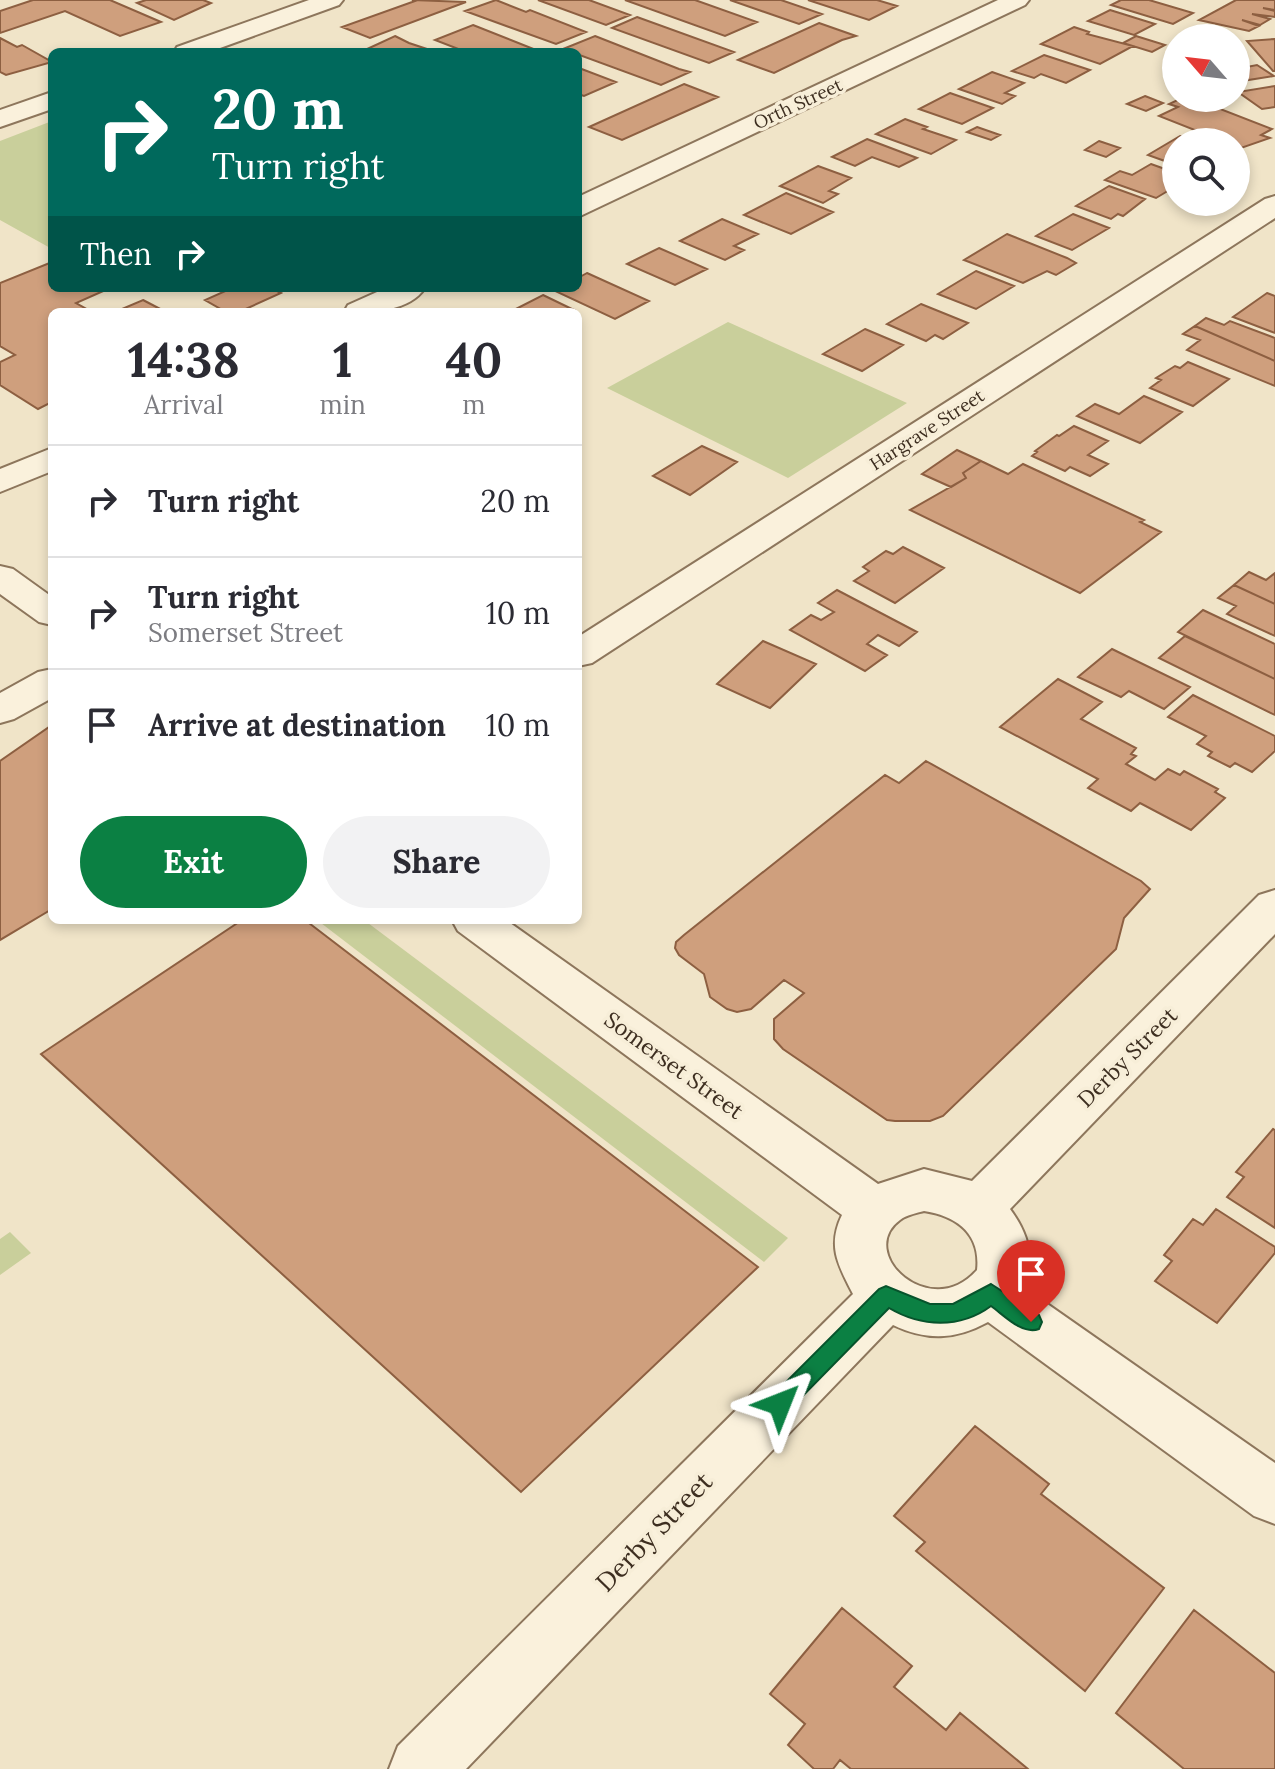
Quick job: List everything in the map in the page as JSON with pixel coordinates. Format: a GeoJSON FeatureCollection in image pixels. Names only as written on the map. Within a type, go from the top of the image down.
{"type":"FeatureCollection","features":[{"type":"Feature","properties":{"kind":"street"},"geometry":{"type":"LineString","coordinates":[[197,48],[331,0]]}},
{"type":"Feature","properties":{"kind":"street","name":"Orth Street"},"geometry":{"type":"LineString","coordinates":[[582,206],[1017,0]]}},
{"type":"Feature","properties":{"kind":"street"},"geometry":{"type":"LineString","coordinates":[[0,119],[48,101]]}},
{"type":"Feature","properties":{"kind":"street","name":"Hargrave Street"},"geometry":{"type":"LineString","coordinates":[[582,651],[1275,205]]}},
{"type":"Feature","properties":{"kind":"street"},"geometry":{"type":"LineString","coordinates":[[368,308],[402,292]]}},
{"type":"Feature","properties":{"kind":"street"},"geometry":{"type":"LineString","coordinates":[[0,482],[48,460]]}},
{"type":"Feature","properties":{"kind":"street"},"geometry":{"type":"LineString","coordinates":[[0,577],[48,611]]}},
{"type":"Feature","properties":{"kind":"street"},"geometry":{"type":"LineString","coordinates":[[0,710],[48,683]]}},
{"type":"Feature","properties":{"kind":"street","name":"Derby Street"},"geometry":{"type":"LineString","coordinates":[[978,1208],[1275,906]]}},
{"type":"Feature","properties":{"kind":"street","name":"Somerset Street"},"geometry":{"type":"LineString","coordinates":[[480,924],[875,1210]]}},
{"type":"Feature","properties":{"kind":"street"},"geometry":{"type":"LineString","coordinates":[[924,1190],[961,1198],[978,1208],[993,1223],[1003,1241],[1006,1260],[1002,1278],[991,1294],[964,1310],[930,1314],[886,1296],[870,1280],[861,1262],[859,1243],[863,1224],[875,1210],[888,1200],[924,1190]]}},
{"type":"Feature","properties":{"kind":"street"},"geometry":{"type":"LineString","coordinates":[[991,1294],[1275,1497]]}},
{"type":"Feature","properties":{"kind":"street","name":"Derby Street"},"geometry":{"type":"LineString","coordinates":[[421,1769],[886,1296]]}},
{"type":"Feature","properties":{"kind":"green space"},"geometry":{"type":"Polygon","coordinates":[[[48,123],[48,247],[0,220],[0,141],[48,123]]]}},
{"type":"Feature","properties":{"kind":"green space"},"geometry":{"type":"Polygon","coordinates":[[[728,322],[907,403],[788,478],[607,388],[728,322]]]}},
{"type":"Feature","properties":{"kind":"green space"},"geometry":{"type":"Polygon","coordinates":[[[322,924],[369,924],[788,1238],[764,1262],[322,924]]]}},
{"type":"Feature","properties":{"kind":"green space"},"geometry":{"type":"Polygon","coordinates":[[[10,1232],[31,1253],[0,1275],[0,1239],[10,1232]]]}},
{"type":"Feature","properties":{"kind":"building"},"geometry":{"type":"Polygon","coordinates":[[[33,0],[110,0],[161,22],[120,36],[65,11],[0,33],[0,11],[33,0]]]}},
{"type":"Feature","properties":{"kind":"building"},"geometry":{"type":"Polygon","coordinates":[[[146,0],[203,0],[211,3],[174,20],[137,3],[146,0]]]}},
{"type":"Feature","properties":{"kind":"building"},"geometry":{"type":"Polygon","coordinates":[[[412,0],[466,2],[370,38],[342,27],[415,1],[412,0]]]}},
{"type":"Feature","properties":{"kind":"building"},"geometry":{"type":"Polygon","coordinates":[[[496,0],[586,32],[556,44],[465,11],[496,0]]]}},
{"type":"Feature","properties":{"kind":"building"},"geometry":{"type":"Polygon","coordinates":[[[538,0],[589,0],[630,15],[606,25],[538,0]]]}},
{"type":"Feature","properties":{"kind":"building"},"geometry":{"type":"Polygon","coordinates":[[[625,0],[695,0],[757,22],[725,36],[625,0]]]}},
{"type":"Feature","properties":{"kind":"building"},"geometry":{"type":"Polygon","coordinates":[[[730,0],[781,0],[822,14],[799,24],[730,0]]]}},
{"type":"Feature","properties":{"kind":"building"},"geometry":{"type":"Polygon","coordinates":[[[808,0],[877,0],[897,6],[869,20],[808,0]]]}},
{"type":"Feature","properties":{"kind":"building"},"geometry":{"type":"Polygon","coordinates":[[[1121,0],[1149,0],[1193,13],[1173,24],[1111,5],[1121,0]]]}},
{"type":"Feature","properties":{"kind":"building"},"geometry":{"type":"Polygon","coordinates":[[[1236,0],[1275,0],[1275,10],[1263,8],[1275,11],[1275,17],[1252,14],[1270,19],[1260,25],[1242,20],[1259,26],[1250,30],[1250,24],[1217,24],[1199,20],[1236,0]]]}},
{"type":"Feature","properties":{"kind":"building"},"geometry":{"type":"Polygon","coordinates":[[[1110,10],[1155,24],[1134,35],[1088,21],[1110,10]]]}},
{"type":"Feature","properties":{"kind":"building"},"geometry":{"type":"Polygon","coordinates":[[[637,17],[734,52],[709,63],[612,28],[637,17]]]}},
{"type":"Feature","properties":{"kind":"building"},"geometry":{"type":"Polygon","coordinates":[[[819,23],[856,36],[774,73],[738,60],[819,23]]]}},
{"type":"Feature","properties":{"kind":"building"},"geometry":{"type":"Polygon","coordinates":[[[473,25],[531,48],[456,48],[435,40],[473,25]]]}},
{"type":"Feature","properties":{"kind":"building"},"geometry":{"type":"Polygon","coordinates":[[[1074,27],[1089,32],[1087,34],[1133,46],[1100,64],[1041,44],[1074,27]]]}},
{"type":"Feature","properties":{"kind":"building"},"geometry":{"type":"Polygon","coordinates":[[[395,36],[424,48],[369,48],[395,36]]]}},
{"type":"Feature","properties":{"kind":"building"},"geometry":{"type":"Polygon","coordinates":[[[595,36],[690,72],[661,85],[582,56],[582,48],[565,48],[595,36]]]}},
{"type":"Feature","properties":{"kind":"building"},"geometry":{"type":"Polygon","coordinates":[[[1136,36],[1162,47],[1152,52],[1123,43],[1136,36]]]}},
{"type":"Feature","properties":{"kind":"building"},"geometry":{"type":"Polygon","coordinates":[[[0,38],[17,47],[22,45],[48,60],[48,63],[6,75],[0,72],[0,38]]]}},
{"type":"Feature","properties":{"kind":"building"},"geometry":{"type":"Polygon","coordinates":[[[1275,39],[1275,71],[1250,44],[1250,41],[1275,39]]]}},
{"type":"Feature","properties":{"kind":"building"},"geometry":{"type":"Polygon","coordinates":[[[1044,55],[1090,70],[1066,83],[1041,74],[1034,78],[1012,71],[1044,55]]]}},
{"type":"Feature","properties":{"kind":"building"},"geometry":{"type":"Polygon","coordinates":[[[1257,65],[1274,76],[1250,80],[1250,66],[1257,65]]]}},
{"type":"Feature","properties":{"kind":"building"},"geometry":{"type":"Polygon","coordinates":[[[582,69],[616,82],[584,96],[582,69]]]}},
{"type":"Feature","properties":{"kind":"building"},"geometry":{"type":"Polygon","coordinates":[[[992,72],[1024,83],[1005,93],[1015,96],[1002,104],[959,89],[992,72]]]}},
{"type":"Feature","properties":{"kind":"building"},"geometry":{"type":"Polygon","coordinates":[[[684,84],[718,97],[622,140],[589,127],[684,84]]]}},
{"type":"Feature","properties":{"kind":"building"},"geometry":{"type":"Polygon","coordinates":[[[1275,86],[1275,107],[1262,109],[1250,100],[1250,90],[1275,86]]]}},
{"type":"Feature","properties":{"kind":"building"},"geometry":{"type":"Polygon","coordinates":[[[950,93],[993,108],[962,124],[919,109],[950,93]]]}},
{"type":"Feature","properties":{"kind":"building"},"geometry":{"type":"Polygon","coordinates":[[[1145,96],[1162,103],[1146,111],[1127,104],[1145,96]]]}},
{"type":"Feature","properties":{"kind":"building"},"geometry":{"type":"Polygon","coordinates":[[[1167,112],[1228,112],[1272,129],[1261,135],[1270,138],[1250,145],[1250,128],[1189,128],[1159,116],[1167,112]]]}},
{"type":"Feature","properties":{"kind":"building"},"geometry":{"type":"Polygon","coordinates":[[[905,119],[956,140],[931,154],[876,134],[905,119]]]}},
{"type":"Feature","properties":{"kind":"building"},"geometry":{"type":"Polygon","coordinates":[[[977,127],[1000,135],[991,140],[967,132],[977,127]]]}},
{"type":"Feature","properties":{"kind":"building"},"geometry":{"type":"Polygon","coordinates":[[[867,139],[917,158],[899,167],[872,157],[855,166],[832,157],[867,139]]]}},
{"type":"Feature","properties":{"kind":"building"},"geometry":{"type":"Polygon","coordinates":[[[1099,141],[1120,148],[1106,157],[1085,150],[1099,141]]]}},
{"type":"Feature","properties":{"kind":"building"},"geometry":{"type":"Polygon","coordinates":[[[1162,147],[1162,160],[1148,155],[1162,147]]]}},
{"type":"Feature","properties":{"kind":"building"},"geometry":{"type":"Polygon","coordinates":[[[1151,164],[1162,168],[1162,194],[1156,198],[1105,180],[1120,171],[1132,175],[1151,164]]]}},
{"type":"Feature","properties":{"kind":"building"},"geometry":{"type":"Polygon","coordinates":[[[818,166],[851,178],[829,191],[838,194],[823,203],[780,186],[818,166]]]}},
{"type":"Feature","properties":{"kind":"building"},"geometry":{"type":"Polygon","coordinates":[[[1109,186],[1145,199],[1123,216],[1118,214],[1111,219],[1076,206],[1109,186]]]}},
{"type":"Feature","properties":{"kind":"building"},"geometry":{"type":"Polygon","coordinates":[[[786,193],[833,212],[791,234],[744,215],[786,193]]]}},
{"type":"Feature","properties":{"kind":"building"},"geometry":{"type":"Polygon","coordinates":[[[1073,214],[1109,228],[1072,250],[1036,236],[1073,214]]]}},
{"type":"Feature","properties":{"kind":"building"},"geometry":{"type":"Polygon","coordinates":[[[722,219],[758,234],[734,246],[744,250],[725,260],[680,241],[722,219]]]}},
{"type":"Feature","properties":{"kind":"building"},"geometry":{"type":"Polygon","coordinates":[[[1007,234],[1076,263],[1056,275],[1047,271],[1023,283],[964,260],[1007,234]]]}},
{"type":"Feature","properties":{"kind":"building"},"geometry":{"type":"Polygon","coordinates":[[[659,248],[707,269],[675,285],[627,264],[659,248]]]}},
{"type":"Feature","properties":{"kind":"building"},"geometry":{"type":"Polygon","coordinates":[[[48,264],[48,292],[101,292],[76,303],[85,308],[48,308],[48,404],[38,409],[0,385],[0,362],[15,355],[0,346],[0,283],[48,264]]]}},
{"type":"Feature","properties":{"kind":"building"},"geometry":{"type":"Polygon","coordinates":[[[976,271],[1014,286],[976,309],[938,294],[976,271]]]}},
{"type":"Feature","properties":{"kind":"building"},"geometry":{"type":"Polygon","coordinates":[[[587,273],[649,301],[615,319],[557,292],[582,292],[582,276],[587,273]]]}},
{"type":"Feature","properties":{"kind":"building"},"geometry":{"type":"Polygon","coordinates":[[[223,292],[281,293],[248,308],[219,308],[205,300],[223,292]]]}},
{"type":"Feature","properties":{"kind":"building"},"geometry":{"type":"Polygon","coordinates":[[[1267,293],[1275,296],[1275,333],[1233,317],[1267,293]]]}},
{"type":"Feature","properties":{"kind":"building"},"geometry":{"type":"Polygon","coordinates":[[[543,295],[570,308],[518,308],[543,295]]]}},
{"type":"Feature","properties":{"kind":"building"},"geometry":{"type":"Polygon","coordinates":[[[143,300],[158,308],[124,308],[143,300]]]}},
{"type":"Feature","properties":{"kind":"building"},"geometry":{"type":"Polygon","coordinates":[[[921,304],[968,323],[943,339],[935,335],[926,341],[887,324],[921,304]]]}},
{"type":"Feature","properties":{"kind":"building"},"geometry":{"type":"Polygon","coordinates":[[[1206,318],[1224,325],[1230,321],[1275,338],[1275,361],[1195,326],[1206,318]]]}},
{"type":"Feature","properties":{"kind":"building"},"geometry":{"type":"Polygon","coordinates":[[[1195,326],[1275,361],[1275,386],[1187,350],[1200,340],[1183,334],[1195,326]]]}},
{"type":"Feature","properties":{"kind":"building"},"geometry":{"type":"Polygon","coordinates":[[[865,329],[903,345],[862,371],[823,354],[865,329]]]}},
{"type":"Feature","properties":{"kind":"building"},"geometry":{"type":"Polygon","coordinates":[[[1188,362],[1229,379],[1193,406],[1150,388],[1161,380],[1156,378],[1188,362]]]}},
{"type":"Feature","properties":{"kind":"building"},"geometry":{"type":"Polygon","coordinates":[[[1144,396],[1182,412],[1140,443],[1077,416],[1095,404],[1119,414],[1144,396]]]}},
{"type":"Feature","properties":{"kind":"building"},"geometry":{"type":"Polygon","coordinates":[[[1074,426],[1108,441],[1088,455],[1108,464],[1090,476],[1070,467],[1065,471],[1032,456],[1057,435],[1074,426]]]}},
{"type":"Feature","properties":{"kind":"building"},"geometry":{"type":"Polygon","coordinates":[[[702,446],[737,462],[690,495],[653,476],[702,446]]]}},
{"type":"Feature","properties":{"kind":"building"},"geometry":{"type":"Polygon","coordinates":[[[957,450],[981,461],[963,473],[966,478],[951,487],[922,474],[957,450]]]}},
{"type":"Feature","properties":{"kind":"building"},"geometry":{"type":"Polygon","coordinates":[[[981,461],[1008,474],[1023,464],[1144,520],[1140,522],[1161,532],[1080,593],[910,510],[966,478],[963,473],[981,461]]]}},
{"type":"Feature","properties":{"kind":"building"},"geometry":{"type":"Polygon","coordinates":[[[903,547],[944,568],[895,603],[854,581],[869,571],[863,567],[886,551],[893,554],[903,547]]]}},
{"type":"Feature","properties":{"kind":"building"},"geometry":{"type":"Polygon","coordinates":[[[1249,572],[1266,580],[1275,573],[1275,604],[1234,585],[1249,572]]]}},
{"type":"Feature","properties":{"kind":"building"},"geometry":{"type":"Polygon","coordinates":[[[1234,585],[1275,604],[1275,636],[1227,614],[1236,606],[1218,598],[1234,585]]]}},
{"type":"Feature","properties":{"kind":"building"},"geometry":{"type":"Polygon","coordinates":[[[837,590],[917,632],[899,646],[878,635],[867,644],[887,655],[865,671],[790,630],[811,615],[821,620],[834,612],[818,603],[837,590]]]}},
{"type":"Feature","properties":{"kind":"building"},"geometry":{"type":"Polygon","coordinates":[[[1203,610],[1275,644],[1275,679],[1178,632],[1203,610]]]}},
{"type":"Feature","properties":{"kind":"building"},"geometry":{"type":"Polygon","coordinates":[[[1185,636],[1275,679],[1275,715],[1159,658],[1185,636]]]}},
{"type":"Feature","properties":{"kind":"building"},"geometry":{"type":"Polygon","coordinates":[[[763,641],[816,664],[770,708],[717,684],[763,641]]]}},
{"type":"Feature","properties":{"kind":"building"},"geometry":{"type":"Polygon","coordinates":[[[1112,649],[1190,687],[1164,709],[1129,691],[1121,697],[1078,677],[1112,649]]]}},
{"type":"Feature","properties":{"kind":"building"},"geometry":{"type":"Polygon","coordinates":[[[1058,679],[1102,702],[1081,719],[1136,748],[1131,754],[1136,756],[1126,764],[1155,780],[1168,769],[1180,775],[1184,771],[1218,789],[1215,792],[1225,798],[1191,830],[1140,803],[1131,811],[1088,788],[1098,779],[1000,727],[1058,679]]]}},
{"type":"Feature","properties":{"kind":"building"},"geometry":{"type":"Polygon","coordinates":[[[1193,695],[1275,736],[1275,751],[1252,772],[1235,763],[1230,767],[1208,756],[1212,752],[1197,744],[1206,736],[1168,717],[1193,695]]]}},
{"type":"Feature","properties":{"kind":"building"},"geometry":{"type":"Polygon","coordinates":[[[48,728],[48,911],[0,940],[0,761],[48,728]]]}},
{"type":"Feature","properties":{"kind":"building"},"geometry":{"type":"Polygon","coordinates":[[[926,761],[1141,881],[1150,889],[1124,918],[1116,949],[943,1116],[930,1121],[895,1121],[887,1120],[783,1049],[774,1039],[774,1019],[804,993],[784,980],[751,1009],[737,1012],[727,1009],[710,997],[704,974],[679,955],[675,948],[676,942],[684,935],[885,775],[899,783],[926,761]]]}},
{"type":"Feature","properties":{"kind":"building"},"geometry":{"type":"Polygon","coordinates":[[[236,924],[310,924],[758,1267],[521,1492],[41,1054],[236,924]]]}},
{"type":"Feature","properties":{"kind":"building"},"geometry":{"type":"Polygon","coordinates":[[[1273,1129],[1275,1228],[1227,1197],[1244,1177],[1236,1172],[1273,1129]]]}},
{"type":"Feature","properties":{"kind":"building"},"geometry":{"type":"Polygon","coordinates":[[[1216,1209],[1275,1247],[1275,1253],[1217,1323],[1155,1281],[1172,1261],[1164,1255],[1193,1219],[1203,1225],[1216,1209]]]}},
{"type":"Feature","properties":{"kind":"building"},"geometry":{"type":"Polygon","coordinates":[[[975,1426],[1049,1484],[1041,1494],[1164,1588],[1085,1691],[916,1551],[925,1542],[894,1516],[975,1426]]]}},
{"type":"Feature","properties":{"kind":"building"},"geometry":{"type":"Polygon","coordinates":[[[842,1608],[912,1666],[894,1687],[946,1730],[960,1713],[1028,1769],[851,1769],[840,1760],[833,1769],[814,1769],[788,1745],[805,1724],[770,1694],[842,1608]]]}},
{"type":"Feature","properties":{"kind":"building"},"geometry":{"type":"Polygon","coordinates":[[[1194,1610],[1275,1673],[1275,1769],[1184,1769],[1116,1713],[1194,1610]]]}},
{"type":"Feature","properties":{"kind":"route"},"geometry":{"type":"LineString","coordinates":[[780,1404],[886,1296],[930,1314],[953,1313],[974,1306],[991,1294],[1031,1322]]}}]}
